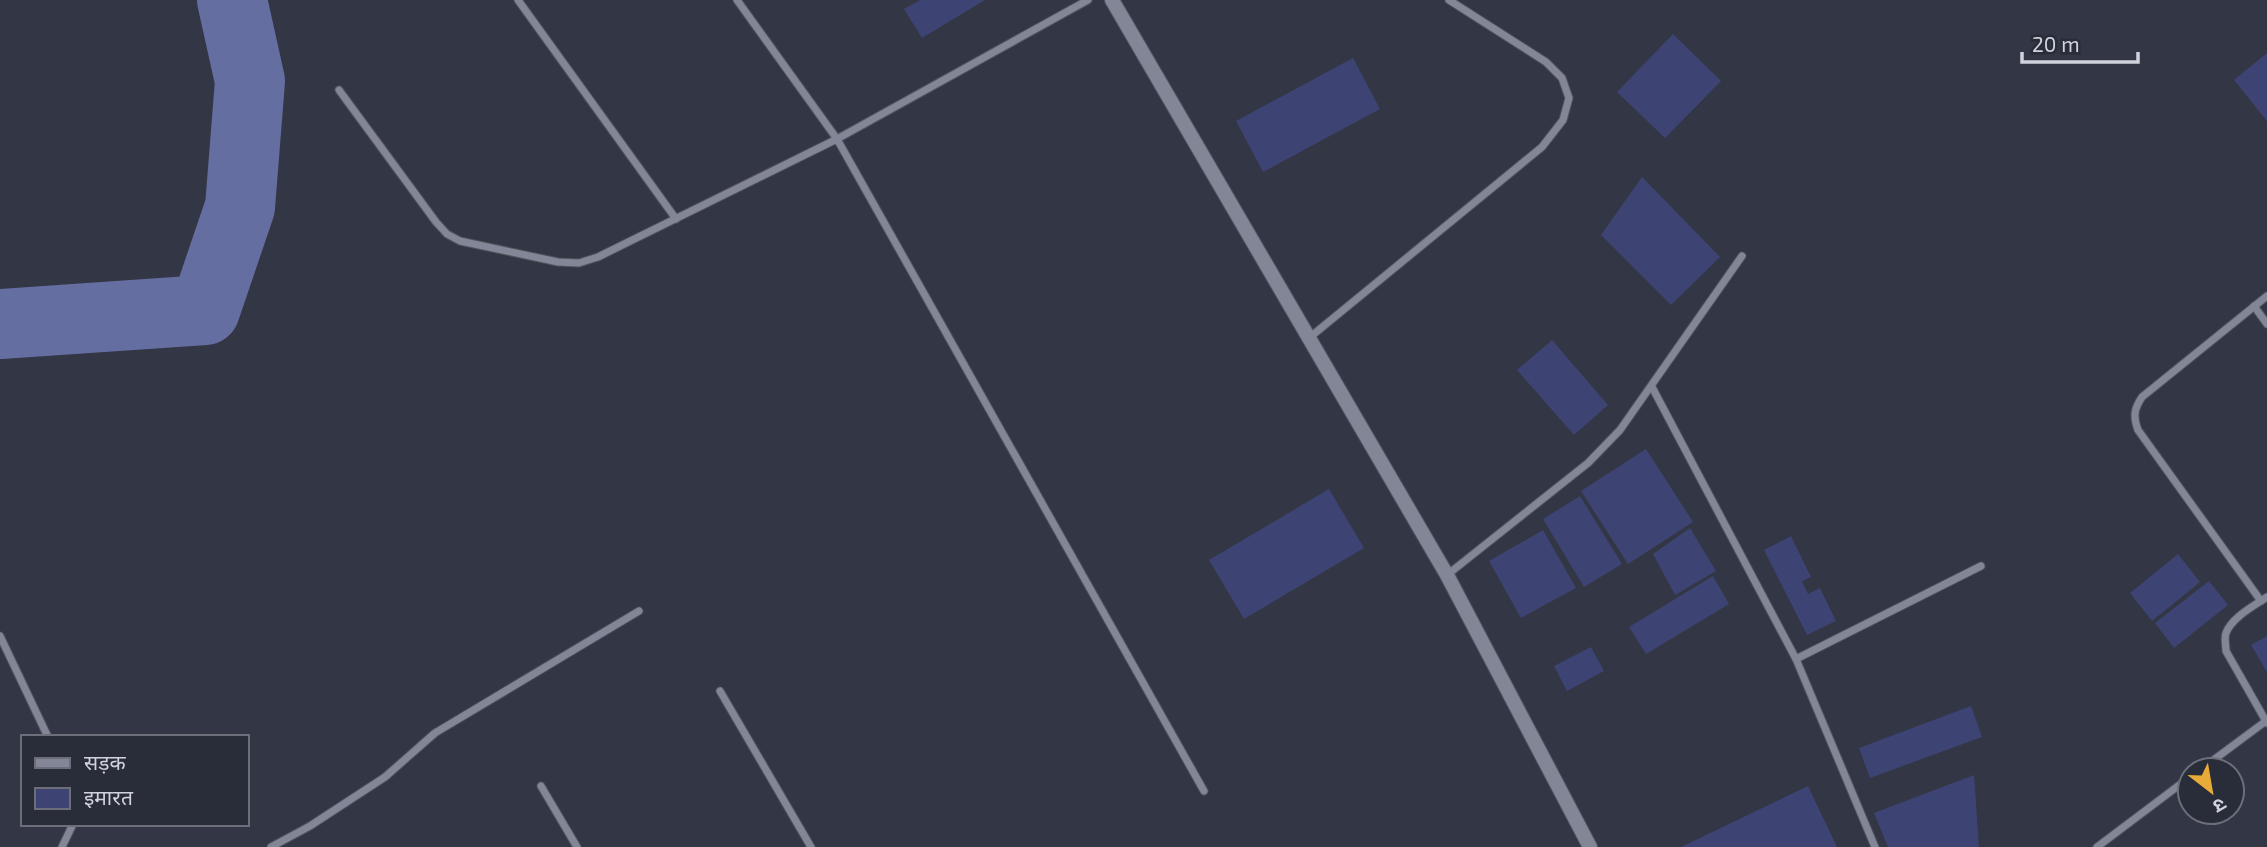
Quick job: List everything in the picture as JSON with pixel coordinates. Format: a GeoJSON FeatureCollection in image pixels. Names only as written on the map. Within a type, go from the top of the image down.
{"type":"FeatureCollection","features":[{"type":"Feature","properties":{"kind":"main road"},"geometry":{"type":"LineString","coordinates":[[1112,0],[1447,575],[1590,847]]}},
{"type":"Feature","properties":{"kind":"street"},"geometry":{"type":"LineString","coordinates":[[517,0],[676,219]]}},
{"type":"Feature","properties":{"kind":"street"},"geometry":{"type":"LineString","coordinates":[[737,0],[837,139],[1204,791]]}},
{"type":"Feature","properties":{"kind":"street"},"geometry":{"type":"LineString","coordinates":[[339,90],[447,234],[460,241],[558,262],[579,263],[598,257],[837,139],[1088,0]]}},
{"type":"Feature","properties":{"kind":"street"},"geometry":{"type":"LineString","coordinates":[[1308,338],[1542,147],[1563,120],[1569,98],[1562,78],[1546,62],[1449,0]]}},
{"type":"Feature","properties":{"kind":"street"},"geometry":{"type":"LineString","coordinates":[[1447,575],[1588,463],[1620,430],[1742,256]]}},
{"type":"Feature","properties":{"kind":"street"},"geometry":{"type":"LineString","coordinates":[[2219,756],[2266,722],[2226,651],[2225,637],[2236,620],[2264,599],[2138,430],[2134,418],[2135,407],[2142,397],[2267,296]]}},
{"type":"Feature","properties":{"kind":"street"},"geometry":{"type":"LineString","coordinates":[[2254,306],[2267,324]]}},
{"type":"Feature","properties":{"kind":"street"},"geometry":{"type":"LineString","coordinates":[[1652,387],[1796,659],[1875,847]]}},
{"type":"Feature","properties":{"kind":"street"},"geometry":{"type":"LineString","coordinates":[[1796,659],[1981,566]]}},
{"type":"Feature","properties":{"kind":"street"},"geometry":{"type":"LineString","coordinates":[[271,847],[310,826],[385,777],[435,733],[639,611]]}},
{"type":"Feature","properties":{"kind":"street"},"geometry":{"type":"LineString","coordinates":[[0,636],[47,735]]}},
{"type":"Feature","properties":{"kind":"street"},"geometry":{"type":"LineString","coordinates":[[720,691],[811,847]]}},
{"type":"Feature","properties":{"kind":"street"},"geometry":{"type":"LineString","coordinates":[[541,786],[577,847]]}},
{"type":"Feature","properties":{"kind":"street"},"geometry":{"type":"LineString","coordinates":[[2097,847],[2176,788]]}},
{"type":"Feature","properties":{"kind":"street"},"geometry":{"type":"LineString","coordinates":[[62,847],[72,826]]}},
{"type":"Feature","properties":{"kind":"building"},"geometry":{"type":"Polygon","coordinates":[[[920,0],[985,0],[922,38],[904,9],[920,0]]]}},
{"type":"Feature","properties":{"kind":"building"},"geometry":{"type":"Polygon","coordinates":[[[1673,34],[1721,81],[1665,138],[1617,92],[1673,34]]]}},
{"type":"Feature","properties":{"kind":"building"},"geometry":{"type":"Polygon","coordinates":[[[2267,53],[2267,121],[2234,80],[2267,53]]]}},
{"type":"Feature","properties":{"kind":"building"},"geometry":{"type":"Polygon","coordinates":[[[1353,58],[1380,109],[1263,172],[1236,121],[1353,58]]]}},
{"type":"Feature","properties":{"kind":"building"},"geometry":{"type":"Polygon","coordinates":[[[1642,177],[1720,257],[1671,305],[1601,235],[1642,177]]]}},
{"type":"Feature","properties":{"kind":"building"},"geometry":{"type":"Polygon","coordinates":[[[1552,340],[1608,405],[1574,435],[1517,370],[1552,340]]]}},
{"type":"Feature","properties":{"kind":"building"},"geometry":{"type":"Polygon","coordinates":[[[1646,449],[1693,522],[1628,564],[1581,491],[1646,449]]]}},
{"type":"Feature","properties":{"kind":"building"},"geometry":{"type":"Polygon","coordinates":[[[1329,489],[1364,548],[1244,619],[1209,560],[1329,489]]]}},
{"type":"Feature","properties":{"kind":"building"},"geometry":{"type":"Polygon","coordinates":[[[1580,496],[1622,564],[1584,587],[1543,519],[1580,496]]]}},
{"type":"Feature","properties":{"kind":"building"},"geometry":{"type":"Polygon","coordinates":[[[1690,528],[1716,571],[1675,595],[1653,554],[1690,528]]]}},
{"type":"Feature","properties":{"kind":"building"},"geometry":{"type":"Polygon","coordinates":[[[1543,530],[1576,588],[1521,618],[1489,561],[1543,530]]]}},
{"type":"Feature","properties":{"kind":"building"},"geometry":{"type":"Polygon","coordinates":[[[1791,536],[1811,577],[1802,581],[1808,594],[1820,588],[1836,621],[1807,635],[1764,550],[1791,536]]]}},
{"type":"Feature","properties":{"kind":"building"},"geometry":{"type":"Polygon","coordinates":[[[2178,554],[2200,582],[2152,621],[2130,593],[2178,554]]]}},
{"type":"Feature","properties":{"kind":"building"},"geometry":{"type":"Polygon","coordinates":[[[1713,576],[1729,604],[1646,654],[1629,627],[1713,576]]]}},
{"type":"Feature","properties":{"kind":"building"},"geometry":{"type":"Polygon","coordinates":[[[2209,581],[2228,605],[2174,648],[2155,623],[2209,581]]]}},
{"type":"Feature","properties":{"kind":"building"},"geometry":{"type":"Polygon","coordinates":[[[2267,636],[2267,672],[2251,645],[2267,636]]]}},
{"type":"Feature","properties":{"kind":"building"},"geometry":{"type":"Polygon","coordinates":[[[1591,647],[1604,671],[1567,691],[1554,666],[1591,647]]]}},
{"type":"Feature","properties":{"kind":"building"},"geometry":{"type":"Polygon","coordinates":[[[1971,706],[1982,737],[1870,778],[1859,748],[1971,706]]]}},
{"type":"Feature","properties":{"kind":"building"},"geometry":{"type":"Polygon","coordinates":[[[1974,775],[1979,847],[1888,847],[1874,813],[1974,775]]]}},
{"type":"Feature","properties":{"kind":"building"},"geometry":{"type":"Polygon","coordinates":[[[1808,786],[1837,847],[1681,847],[1808,786]]]}},
{"type":"Feature","properties":{"kind":"waterway"},"geometry":{"type":"LineString","coordinates":[[0,324],[205,310],[240,207],[250,81],[232,0]]}}]}
